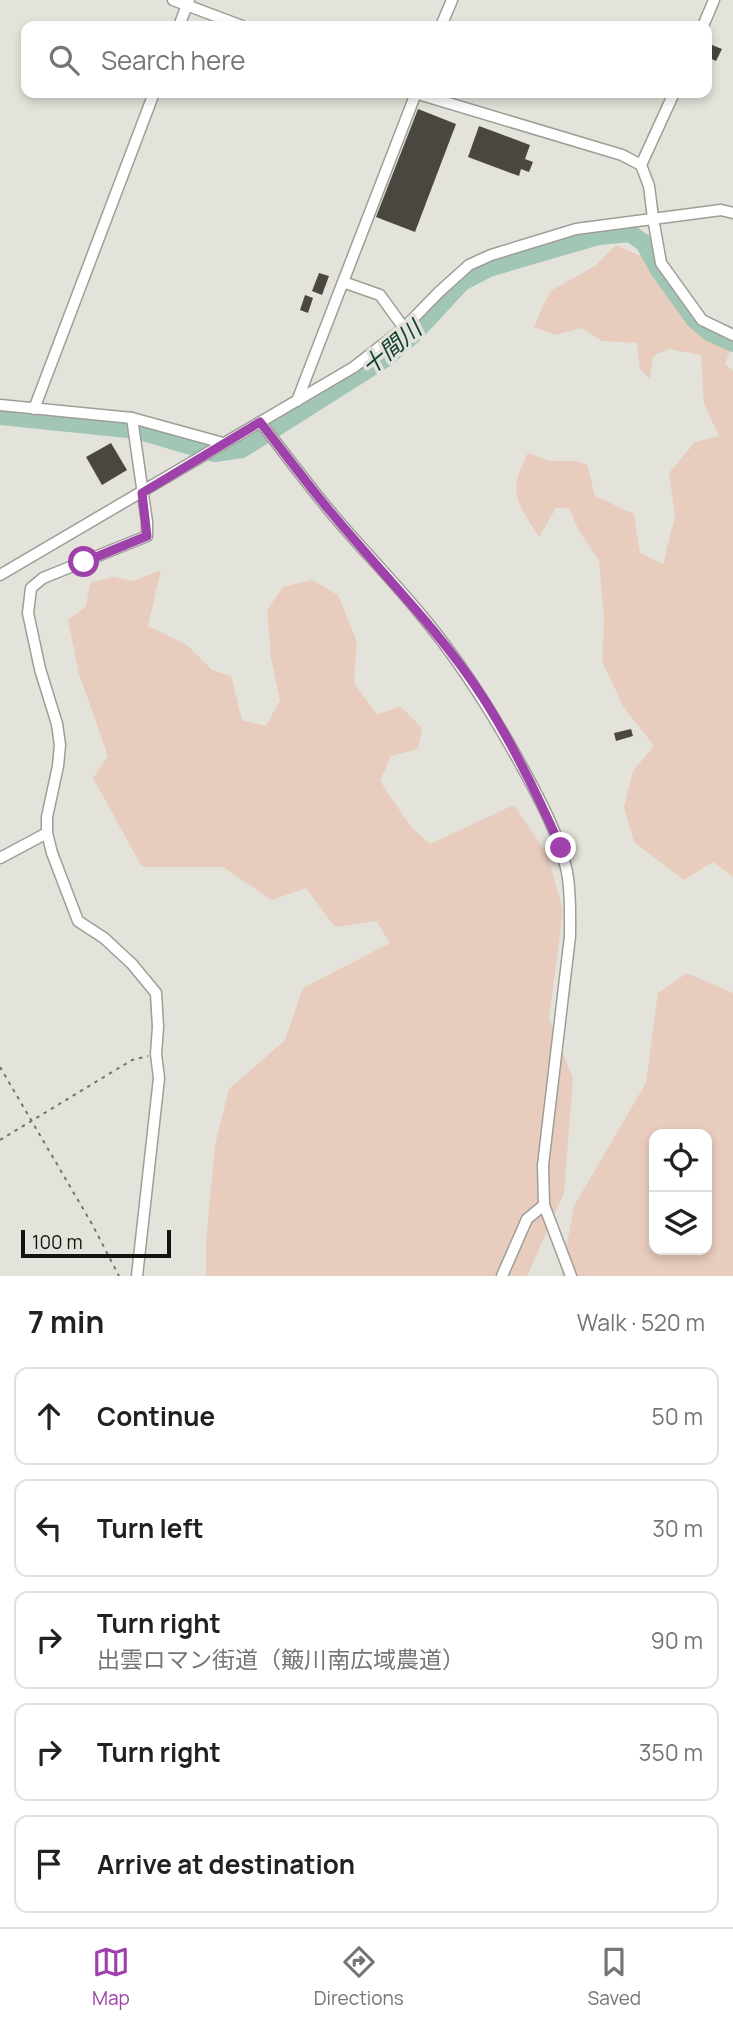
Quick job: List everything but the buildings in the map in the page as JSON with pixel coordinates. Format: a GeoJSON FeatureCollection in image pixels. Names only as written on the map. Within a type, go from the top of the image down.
{"type":"FeatureCollection","features":[{"type":"Feature","properties":{"kind":"street"},"geometry":{"type":"LineString","coordinates":[[173,0],[188,3],[230,21]]}},
{"type":"Feature","properties":{"kind":"street"},"geometry":{"type":"LineString","coordinates":[[443,21],[452,0]]}},
{"type":"Feature","properties":{"kind":"street"},"geometry":{"type":"LineString","coordinates":[[704,21],[714,0]]}},
{"type":"Feature","properties":{"kind":"street"},"geometry":{"type":"LineString","coordinates":[[181,21],[188,3]]}},
{"type":"Feature","properties":{"kind":"street"},"geometry":{"type":"LineString","coordinates":[[34,410],[152,98]]}},
{"type":"Feature","properties":{"kind":"street"},"geometry":{"type":"LineString","coordinates":[[297,401],[413,98]]}},
{"type":"Feature","properties":{"kind":"street"},"geometry":{"type":"LineString","coordinates":[[432,98],[622,155],[641,165],[649,186],[661,263],[702,320],[733,335]]}},
{"type":"Feature","properties":{"kind":"street"},"geometry":{"type":"LineString","coordinates":[[641,165],[672,98]]}},
{"type":"Feature","properties":{"kind":"street"},"geometry":{"type":"LineString","coordinates":[[0,575],[354,367],[404,328],[469,265],[491,255],[576,229],[721,210],[733,213]]}},
{"type":"Feature","properties":{"kind":"street"},"geometry":{"type":"LineString","coordinates":[[343,282],[380,295],[404,328]]}},
{"type":"Feature","properties":{"kind":"street"},"geometry":{"type":"LineString","coordinates":[[0,405],[132,418],[223,443]]}},
{"type":"Feature","properties":{"kind":"street"},"geometry":{"type":"LineString","coordinates":[[132,418],[147,536],[43,578],[31,588],[28,613],[60,745],[47,817],[51,853],[78,921],[104,938],[132,964],[156,993],[156,1054],[159,1078],[137,1276]]}},
{"type":"Feature","properties":{"kind":"street"},"geometry":{"type":"LineString","coordinates":[[260,422],[330,510],[418,610],[482,696],[535,791],[561,848],[568,874],[570,936],[543,1166],[544,1205],[571,1276]]}},
{"type":"Feature","properties":{"kind":"street"},"geometry":{"type":"LineString","coordinates":[[0,858],[47,833]]}},
{"type":"Feature","properties":{"kind":"street"},"geometry":{"type":"LineString","coordinates":[[502,1276],[527,1219],[544,1205]]}},
{"type":"Feature","properties":{"kind":"path"},"geometry":{"type":"LineString","coordinates":[[0,1140],[132,1060],[156,1054]]}},
{"type":"Feature","properties":{"kind":"path"},"geometry":{"type":"LineString","coordinates":[[0,1067],[92,1224],[119,1276]]}},
{"type":"Feature","properties":{"kind":"shaded area"},"geometry":{"type":"Polygon","coordinates":[[[616,245],[641,256],[696,327],[731,348],[725,364],[733,371],[733,877],[713,862],[684,880],[634,842],[624,807],[633,771],[654,746],[623,706],[602,661],[604,620],[599,561],[578,529],[569,508],[556,508],[539,537],[517,497],[518,478],[528,453],[549,461],[587,464],[595,496],[634,514],[640,553],[663,564],[675,516],[669,473],[695,442],[719,436],[704,404],[701,355],[669,349],[653,356],[650,379],[640,369],[637,343],[602,341],[582,328],[555,335],[534,327],[552,290],[595,266],[616,245]]]}},
{"type":"Feature","properties":{"kind":"shaded area"},"geometry":{"type":"Polygon","coordinates":[[[161,570],[148,626],[187,645],[212,670],[231,676],[242,720],[266,726],[280,700],[271,658],[267,610],[283,587],[312,580],[338,595],[357,642],[354,683],[377,715],[400,706],[422,728],[418,749],[391,756],[380,781],[411,827],[430,844],[514,805],[548,856],[563,911],[549,1018],[573,1079],[564,1193],[527,1276],[206,1276],[206,1242],[215,1145],[229,1089],[285,1040],[303,988],[390,943],[376,921],[335,927],[306,888],[272,900],[223,867],[142,867],[93,778],[108,756],[79,674],[68,620],[86,606],[90,583],[113,577],[134,581],[161,570]]]}},
{"type":"Feature","properties":{"kind":"shaded area"},"geometry":{"type":"Polygon","coordinates":[[[687,973],[733,993],[733,1276],[561,1276],[574,1206],[646,1083],[658,993],[687,973]]]}},
{"type":"Feature","properties":{"kind":"waterway","name":"十間川"},"geometry":{"type":"LineString","coordinates":[[0,416],[137,430],[215,453],[242,449],[386,358],[415,333],[462,282],[489,268],[598,236],[630,233],[644,243],[659,270],[695,320],[709,332],[733,343]]}},
{"type":"Feature","properties":{"kind":"route"},"geometry":{"type":"LineString","coordinates":[[84,562],[147,536],[142,493],[260,422],[330,510],[418,610],[482,696],[529,779],[561,848]]}}]}
